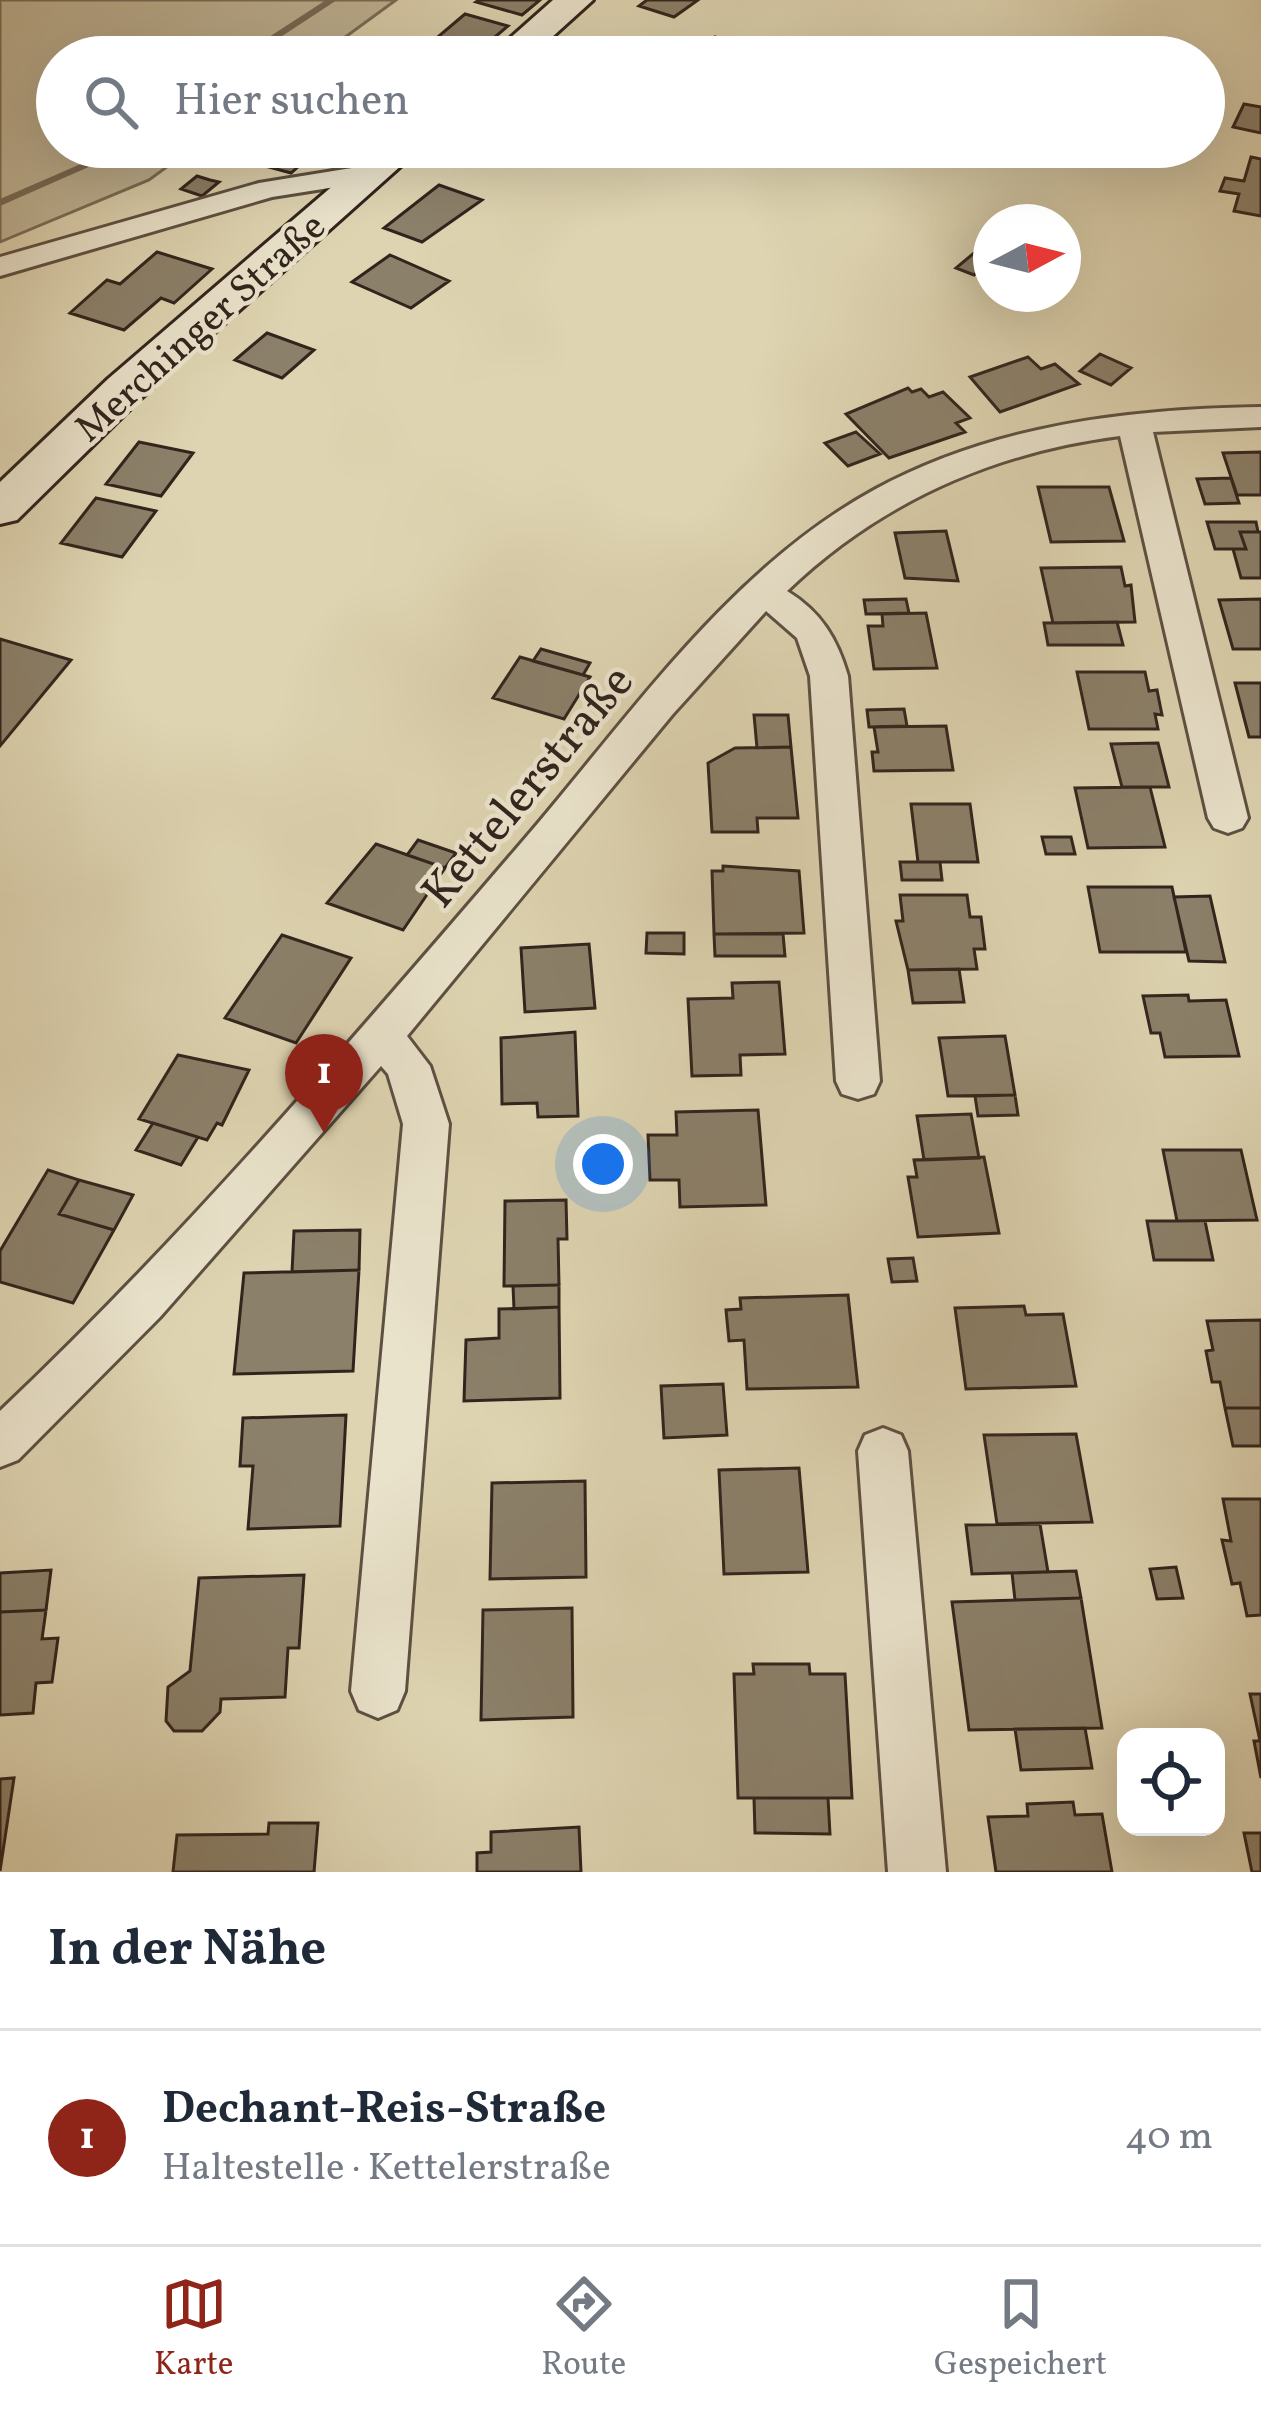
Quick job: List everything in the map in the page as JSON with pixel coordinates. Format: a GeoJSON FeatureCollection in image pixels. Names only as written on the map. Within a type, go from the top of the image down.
{"type":"FeatureCollection","features":[{"type":"Feature","properties":{"kind":"street"},"geometry":{"type":"LineString","coordinates":[[532,36],[574,0]]}},
{"type":"Feature","properties":{"kind":"street"},"geometry":{"type":"LineString","coordinates":[[0,267],[354,168]]}},
{"type":"Feature","properties":{"kind":"street","name":"Merchinger Straße"},"geometry":{"type":"LineString","coordinates":[[0,509],[124,389],[377,168]]}},
{"type":"Feature","properties":{"kind":"street","name":"Kettelerstraße"},"geometry":{"type":"LineString","coordinates":[[0,1444],[79,1370],[380,1036],[678,686],[764,593],[820,541],[928,477],[1009,446],[1134,423],[1261,417]]}},
{"type":"Feature","properties":{"kind":"street"},"geometry":{"type":"LineString","coordinates":[[1134,423],[1228,818]]}},
{"type":"Feature","properties":{"kind":"street"},"geometry":{"type":"LineString","coordinates":[[764,593],[802,615],[821,644],[829,676],[858,1081]]}},
{"type":"Feature","properties":{"kind":"street"},"geometry":{"type":"LineString","coordinates":[[378,1691],[425,1124],[409,1066],[380,1036]]}},
{"type":"Feature","properties":{"kind":"street"},"geometry":{"type":"LineString","coordinates":[[883,1451],[917,1872]]}},
{"type":"Feature","properties":{"kind":"shaded area"},"geometry":{"type":"Polygon","coordinates":[[[0,0],[396,0],[347,36],[36,36],[36,168],[165,168],[149,180],[0,242],[0,0]]]}},
{"type":"Feature","properties":{"kind":"building"},"geometry":{"type":"Polygon","coordinates":[[[540,0],[522,15],[476,2],[540,0]]]}},
{"type":"Feature","properties":{"kind":"building"},"geometry":{"type":"Polygon","coordinates":[[[647,0],[698,0],[674,17],[639,6],[647,0]]]}},
{"type":"Feature","properties":{"kind":"building"},"geometry":{"type":"Polygon","coordinates":[[[465,14],[508,26],[496,36],[439,36],[465,14]]]}},
{"type":"Feature","properties":{"kind":"building"},"geometry":{"type":"Polygon","coordinates":[[[1244,104],[1261,107],[1261,133],[1233,127],[1244,104]]]}},
{"type":"Feature","properties":{"kind":"building"},"geometry":{"type":"Polygon","coordinates":[[[1251,157],[1261,159],[1261,216],[1234,211],[1239,194],[1220,191],[1225,178],[1244,181],[1251,157]]]}},
{"type":"Feature","properties":{"kind":"building"},"geometry":{"type":"Polygon","coordinates":[[[197,176],[219,182],[202,196],[181,189],[197,176]]]}},
{"type":"Feature","properties":{"kind":"building"},"geometry":{"type":"Polygon","coordinates":[[[439,185],[482,200],[422,242],[384,228],[439,185]]]}},
{"type":"Feature","properties":{"kind":"building"},"geometry":{"type":"Polygon","coordinates":[[[157,252],[212,269],[174,303],[161,298],[124,330],[70,313],[107,280],[120,284],[157,252]]]}},
{"type":"Feature","properties":{"kind":"building"},"geometry":{"type":"Polygon","coordinates":[[[973,254],[973,275],[956,268],[973,254]]]}},
{"type":"Feature","properties":{"kind":"building"},"geometry":{"type":"Polygon","coordinates":[[[390,255],[449,281],[411,308],[352,282],[390,255]]]}},
{"type":"Feature","properties":{"kind":"building"},"geometry":{"type":"Polygon","coordinates":[[[267,333],[314,350],[282,378],[235,360],[267,333]]]}},
{"type":"Feature","properties":{"kind":"building"},"geometry":{"type":"Polygon","coordinates":[[[1100,354],[1131,368],[1111,385],[1080,371],[1100,354]]]}},
{"type":"Feature","properties":{"kind":"building"},"geometry":{"type":"Polygon","coordinates":[[[1028,357],[1041,369],[1055,364],[1079,384],[1000,412],[970,377],[1028,357]]]}},
{"type":"Feature","properties":{"kind":"building"},"geometry":{"type":"Polygon","coordinates":[[[908,388],[912,392],[921,389],[929,397],[943,392],[970,418],[956,423],[965,432],[889,458],[846,414],[908,388]]]}},
{"type":"Feature","properties":{"kind":"building"},"geometry":{"type":"Polygon","coordinates":[[[856,432],[880,454],[848,466],[825,443],[856,432]]]}},
{"type":"Feature","properties":{"kind":"building"},"geometry":{"type":"Polygon","coordinates":[[[139,442],[193,453],[161,496],[106,484],[139,442]]]}},
{"type":"Feature","properties":{"kind":"building"},"geometry":{"type":"Polygon","coordinates":[[[1261,452],[1261,495],[1237,495],[1223,453],[1261,452]]]}},
{"type":"Feature","properties":{"kind":"building"},"geometry":{"type":"Polygon","coordinates":[[[1231,478],[1239,503],[1205,504],[1197,479],[1231,478]]]}},
{"type":"Feature","properties":{"kind":"building"},"geometry":{"type":"Polygon","coordinates":[[[1038,487],[1109,487],[1124,541],[1051,542],[1038,487]]]}},
{"type":"Feature","properties":{"kind":"building"},"geometry":{"type":"Polygon","coordinates":[[[96,498],[156,511],[122,557],[61,543],[96,498]]]}},
{"type":"Feature","properties":{"kind":"building"},"geometry":{"type":"Polygon","coordinates":[[[1207,522],[1256,522],[1258,532],[1240,532],[1246,549],[1215,549],[1207,522]]]}},
{"type":"Feature","properties":{"kind":"building"},"geometry":{"type":"Polygon","coordinates":[[[946,531],[958,581],[905,578],[895,533],[946,531]]]}},
{"type":"Feature","properties":{"kind":"building"},"geometry":{"type":"Polygon","coordinates":[[[1240,532],[1261,532],[1261,578],[1241,578],[1233,549],[1246,549],[1240,532]]]}},
{"type":"Feature","properties":{"kind":"building"},"geometry":{"type":"Polygon","coordinates":[[[1121,567],[1125,586],[1131,585],[1135,622],[1053,623],[1041,568],[1121,567]]]}},
{"type":"Feature","properties":{"kind":"building"},"geometry":{"type":"Polygon","coordinates":[[[906,599],[909,613],[866,614],[864,600],[906,599]]]}},
{"type":"Feature","properties":{"kind":"building"},"geometry":{"type":"Polygon","coordinates":[[[1261,599],[1261,649],[1233,649],[1219,600],[1261,599]]]}},
{"type":"Feature","properties":{"kind":"building"},"geometry":{"type":"Polygon","coordinates":[[[926,613],[937,668],[874,669],[868,626],[883,626],[882,614],[926,613]]]}},
{"type":"Feature","properties":{"kind":"building"},"geometry":{"type":"Polygon","coordinates":[[[1117,622],[1123,645],[1048,645],[1044,623],[1117,622]]]}},
{"type":"Feature","properties":{"kind":"building"},"geometry":{"type":"Polygon","coordinates":[[[0,639],[71,660],[0,746],[0,639]]]}},
{"type":"Feature","properties":{"kind":"building"},"geometry":{"type":"Polygon","coordinates":[[[541,649],[590,663],[583,675],[533,661],[541,649]]]}},
{"type":"Feature","properties":{"kind":"building"},"geometry":{"type":"Polygon","coordinates":[[[520,657],[590,677],[564,719],[493,698],[520,657]]]}},
{"type":"Feature","properties":{"kind":"building"},"geometry":{"type":"Polygon","coordinates":[[[1077,672],[1145,672],[1149,691],[1157,690],[1162,715],[1155,714],[1158,729],[1089,729],[1077,672]]]}},
{"type":"Feature","properties":{"kind":"building"},"geometry":{"type":"Polygon","coordinates":[[[1235,683],[1261,683],[1261,737],[1249,737],[1235,683]]]}},
{"type":"Feature","properties":{"kind":"building"},"geometry":{"type":"Polygon","coordinates":[[[904,709],[907,726],[869,727],[867,710],[904,709]]]}},
{"type":"Feature","properties":{"kind":"building"},"geometry":{"type":"Polygon","coordinates":[[[754,715],[788,715],[791,747],[757,748],[754,715]]]}},
{"type":"Feature","properties":{"kind":"building"},"geometry":{"type":"Polygon","coordinates":[[[946,726],[953,770],[874,771],[872,752],[878,752],[874,727],[946,726]]]}},
{"type":"Feature","properties":{"kind":"building"},"geometry":{"type":"Polygon","coordinates":[[[1158,743],[1169,787],[1122,787],[1111,744],[1158,743]]]}},
{"type":"Feature","properties":{"kind":"building"},"geometry":{"type":"Polygon","coordinates":[[[791,747],[798,818],[757,818],[758,832],[712,832],[708,763],[735,748],[791,747]]]}},
{"type":"Feature","properties":{"kind":"building"},"geometry":{"type":"Polygon","coordinates":[[[1150,787],[1165,847],[1088,848],[1075,788],[1150,787]]]}},
{"type":"Feature","properties":{"kind":"building"},"geometry":{"type":"Polygon","coordinates":[[[911,804],[970,804],[978,862],[918,862],[911,804]]]}},
{"type":"Feature","properties":{"kind":"building"},"geometry":{"type":"Polygon","coordinates":[[[1042,837],[1071,837],[1075,854],[1046,854],[1042,837]]]}},
{"type":"Feature","properties":{"kind":"building"},"geometry":{"type":"Polygon","coordinates":[[[418,840],[456,853],[445,868],[407,855],[418,840]]]}},
{"type":"Feature","properties":{"kind":"building"},"geometry":{"type":"Polygon","coordinates":[[[376,844],[445,868],[403,930],[327,903],[376,844]]]}},
{"type":"Feature","properties":{"kind":"building"},"geometry":{"type":"Polygon","coordinates":[[[900,862],[940,862],[942,880],[902,880],[900,862]]]}},
{"type":"Feature","properties":{"kind":"building"},"geometry":{"type":"Polygon","coordinates":[[[723,866],[799,871],[804,933],[714,934],[712,871],[723,871],[723,866]]]}},
{"type":"Feature","properties":{"kind":"building"},"geometry":{"type":"Polygon","coordinates":[[[1088,887],[1172,887],[1186,952],[1100,952],[1088,887]]]}},
{"type":"Feature","properties":{"kind":"building"},"geometry":{"type":"Polygon","coordinates":[[[900,895],[967,895],[970,917],[981,917],[985,949],[974,949],[977,969],[908,970],[896,921],[903,921],[900,895]]]}},
{"type":"Feature","properties":{"kind":"building"},"geometry":{"type":"Polygon","coordinates":[[[1210,896],[1225,962],[1189,961],[1174,897],[1210,896]]]}},
{"type":"Feature","properties":{"kind":"building"},"geometry":{"type":"Polygon","coordinates":[[[647,933],[684,933],[684,954],[646,953],[647,933]]]}},
{"type":"Feature","properties":{"kind":"building"},"geometry":{"type":"Polygon","coordinates":[[[714,934],[783,934],[785,956],[715,956],[714,934]]]}},
{"type":"Feature","properties":{"kind":"building"},"geometry":{"type":"Polygon","coordinates":[[[282,935],[351,958],[296,1043],[225,1018],[282,935]]]}},
{"type":"Feature","properties":{"kind":"building"},"geometry":{"type":"Polygon","coordinates":[[[589,944],[595,1008],[525,1012],[521,948],[589,944]]]}},
{"type":"Feature","properties":{"kind":"building"},"geometry":{"type":"Polygon","coordinates":[[[959,969],[964,1002],[913,1003],[908,970],[959,969]]]}},
{"type":"Feature","properties":{"kind":"building"},"geometry":{"type":"Polygon","coordinates":[[[779,982],[785,1054],[740,1055],[741,1075],[692,1076],[688,999],[733,998],[732,983],[779,982]]]}},
{"type":"Feature","properties":{"kind":"building"},"geometry":{"type":"Polygon","coordinates":[[[1188,995],[1189,1001],[1226,1000],[1239,1056],[1165,1057],[1160,1033],[1151,1033],[1143,996],[1188,995]]]}},
{"type":"Feature","properties":{"kind":"building"},"geometry":{"type":"Polygon","coordinates":[[[575,1032],[578,1116],[538,1117],[537,1103],[502,1104],[501,1038],[575,1032]]]}},
{"type":"Feature","properties":{"kind":"building"},"geometry":{"type":"Polygon","coordinates":[[[1005,1036],[1015,1095],[948,1096],[939,1038],[1005,1036]]]}},
{"type":"Feature","properties":{"kind":"building"},"geometry":{"type":"Polygon","coordinates":[[[178,1055],[249,1070],[222,1125],[217,1123],[207,1140],[139,1119],[178,1055]]]}},
{"type":"Feature","properties":{"kind":"building"},"geometry":{"type":"Polygon","coordinates":[[[1015,1095],[1018,1115],[978,1116],[975,1096],[1015,1095]]]}},
{"type":"Feature","properties":{"kind":"building"},"geometry":{"type":"Polygon","coordinates":[[[758,1110],[766,1205],[680,1207],[679,1180],[650,1180],[648,1135],[677,1135],[676,1112],[758,1110]]]}},
{"type":"Feature","properties":{"kind":"building"},"geometry":{"type":"Polygon","coordinates":[[[971,1114],[979,1158],[924,1160],[917,1116],[971,1114]]]}},
{"type":"Feature","properties":{"kind":"building"},"geometry":{"type":"Polygon","coordinates":[[[153,1123],[198,1137],[181,1165],[136,1150],[153,1123]]]}},
{"type":"Feature","properties":{"kind":"building"},"geometry":{"type":"Polygon","coordinates":[[[1163,1150],[1241,1150],[1257,1220],[1177,1221],[1163,1150]]]}},
{"type":"Feature","properties":{"kind":"building"},"geometry":{"type":"Polygon","coordinates":[[[984,1157],[999,1233],[918,1237],[908,1177],[917,1177],[914,1160],[984,1157]]]}},
{"type":"Feature","properties":{"kind":"building"},"geometry":{"type":"Polygon","coordinates":[[[48,1170],[79,1180],[59,1214],[114,1230],[73,1303],[0,1282],[0,1251],[48,1170]]]}},
{"type":"Feature","properties":{"kind":"building"},"geometry":{"type":"Polygon","coordinates":[[[79,1180],[133,1195],[114,1230],[59,1214],[79,1180]]]}},
{"type":"Feature","properties":{"kind":"building"},"geometry":{"type":"Polygon","coordinates":[[[566,1200],[567,1239],[558,1239],[559,1285],[504,1286],[505,1201],[566,1200]]]}},
{"type":"Feature","properties":{"kind":"building"},"geometry":{"type":"Polygon","coordinates":[[[1147,1221],[1205,1221],[1213,1260],[1154,1260],[1147,1221]]]}},
{"type":"Feature","properties":{"kind":"building"},"geometry":{"type":"Polygon","coordinates":[[[360,1230],[359,1270],[292,1272],[294,1231],[360,1230]]]}},
{"type":"Feature","properties":{"kind":"building"},"geometry":{"type":"Polygon","coordinates":[[[913,1258],[917,1281],[892,1282],[888,1259],[913,1258]]]}},
{"type":"Feature","properties":{"kind":"building"},"geometry":{"type":"Polygon","coordinates":[[[359,1270],[353,1371],[234,1374],[244,1273],[359,1270]]]}},
{"type":"Feature","properties":{"kind":"building"},"geometry":{"type":"Polygon","coordinates":[[[559,1285],[559,1307],[514,1309],[513,1286],[559,1285]]]}},
{"type":"Feature","properties":{"kind":"building"},"geometry":{"type":"Polygon","coordinates":[[[848,1295],[858,1387],[747,1389],[744,1340],[729,1341],[726,1310],[741,1309],[740,1298],[848,1295]]]}},
{"type":"Feature","properties":{"kind":"building"},"geometry":{"type":"Polygon","coordinates":[[[1024,1306],[1026,1315],[1063,1314],[1076,1386],[966,1389],[955,1308],[1024,1306]]]}},
{"type":"Feature","properties":{"kind":"building"},"geometry":{"type":"Polygon","coordinates":[[[559,1307],[560,1398],[464,1401],[466,1340],[499,1338],[499,1309],[559,1307]]]}},
{"type":"Feature","properties":{"kind":"building"},"geometry":{"type":"Polygon","coordinates":[[[1261,1320],[1261,1408],[1225,1408],[1220,1382],[1212,1382],[1206,1351],[1213,1350],[1207,1321],[1261,1320]]]}},
{"type":"Feature","properties":{"kind":"building"},"geometry":{"type":"Polygon","coordinates":[[[723,1384],[727,1435],[664,1438],[661,1386],[723,1384]]]}},
{"type":"Feature","properties":{"kind":"building"},"geometry":{"type":"Polygon","coordinates":[[[1225,1408],[1261,1408],[1261,1446],[1233,1446],[1225,1408]]]}},
{"type":"Feature","properties":{"kind":"building"},"geometry":{"type":"Polygon","coordinates":[[[346,1415],[340,1526],[248,1529],[253,1466],[240,1466],[243,1418],[346,1415]]]}},
{"type":"Feature","properties":{"kind":"building"},"geometry":{"type":"Polygon","coordinates":[[[1076,1434],[1092,1522],[997,1524],[984,1435],[1076,1434]]]}},
{"type":"Feature","properties":{"kind":"building"},"geometry":{"type":"Polygon","coordinates":[[[799,1468],[808,1572],[724,1574],[719,1470],[799,1468]]]}},
{"type":"Feature","properties":{"kind":"building"},"geometry":{"type":"Polygon","coordinates":[[[585,1481],[586,1577],[490,1579],[492,1483],[585,1481]]]}},
{"type":"Feature","properties":{"kind":"building"},"geometry":{"type":"Polygon","coordinates":[[[1223,1499],[1261,1499],[1261,1615],[1247,1616],[1240,1583],[1232,1584],[1222,1540],[1231,1541],[1223,1499]]]}},
{"type":"Feature","properties":{"kind":"building"},"geometry":{"type":"Polygon","coordinates":[[[1040,1524],[1048,1572],[972,1574],[966,1525],[1040,1524]]]}},
{"type":"Feature","properties":{"kind":"building"},"geometry":{"type":"Polygon","coordinates":[[[1176,1567],[1183,1598],[1157,1599],[1150,1569],[1176,1567]]]}},
{"type":"Feature","properties":{"kind":"building"},"geometry":{"type":"Polygon","coordinates":[[[51,1570],[46,1610],[0,1612],[0,1573],[51,1570]]]}},
{"type":"Feature","properties":{"kind":"building"},"geometry":{"type":"Polygon","coordinates":[[[1076,1571],[1081,1598],[1015,1600],[1012,1573],[1076,1571]]]}},
{"type":"Feature","properties":{"kind":"building"},"geometry":{"type":"Polygon","coordinates":[[[304,1575],[299,1648],[288,1648],[285,1697],[221,1699],[220,1712],[202,1731],[174,1731],[166,1721],[168,1687],[190,1671],[199,1578],[304,1575]]]}},
{"type":"Feature","properties":{"kind":"building"},"geometry":{"type":"Polygon","coordinates":[[[1081,1598],[1102,1728],[969,1730],[952,1602],[1081,1598]]]}},
{"type":"Feature","properties":{"kind":"building"},"geometry":{"type":"Polygon","coordinates":[[[572,1608],[573,1717],[481,1720],[483,1610],[572,1608]]]}},
{"type":"Feature","properties":{"kind":"building"},"geometry":{"type":"Polygon","coordinates":[[[46,1610],[42,1639],[58,1638],[52,1682],[36,1683],[33,1713],[0,1715],[0,1612],[46,1610]]]}},
{"type":"Feature","properties":{"kind":"building"},"geometry":{"type":"Polygon","coordinates":[[[753,1664],[809,1664],[810,1674],[845,1674],[852,1798],[738,1798],[734,1674],[754,1674],[753,1664]]]}},
{"type":"Feature","properties":{"kind":"building"},"geometry":{"type":"Polygon","coordinates":[[[1250,1694],[1261,1694],[1261,1778],[1254,1741],[1260,1741],[1250,1694]]]}},
{"type":"Feature","properties":{"kind":"building"},"geometry":{"type":"Polygon","coordinates":[[[1085,1728],[1092,1768],[1021,1770],[1015,1729],[1085,1728]]]}},
{"type":"Feature","properties":{"kind":"building"},"geometry":{"type":"Polygon","coordinates":[[[14,1778],[0,1871],[0,1779],[14,1778]]]}},
{"type":"Feature","properties":{"kind":"building"},"geometry":{"type":"Polygon","coordinates":[[[754,1798],[828,1798],[830,1834],[755,1833],[754,1798]]]}},
{"type":"Feature","properties":{"kind":"building"},"geometry":{"type":"Polygon","coordinates":[[[1073,1802],[1075,1815],[1102,1814],[1112,1872],[996,1872],[988,1817],[1028,1816],[1027,1804],[1073,1802]]]}},
{"type":"Feature","properties":{"kind":"building"},"geometry":{"type":"Polygon","coordinates":[[[269,1823],[318,1823],[314,1872],[173,1872],[177,1835],[268,1834],[269,1823]]]}},
{"type":"Feature","properties":{"kind":"building"},"geometry":{"type":"Polygon","coordinates":[[[579,1827],[581,1872],[477,1872],[477,1853],[491,1852],[491,1832],[579,1827]]]}},
{"type":"Feature","properties":{"kind":"building"},"geometry":{"type":"Polygon","coordinates":[[[1244,1833],[1261,1833],[1261,1872],[1252,1872],[1244,1833]]]}},
{"type":"Feature","properties":{"kind":"waterway"},"geometry":{"type":"LineString","coordinates":[[276,36],[332,0]]}},
{"type":"Feature","properties":{"kind":"waterway"},"geometry":{"type":"LineString","coordinates":[[0,203],[81,168]]}},
{"type":"Feature","properties":{"kind":"place","name":"Dechant-Reis-Straße"},"geometry":{"type":"Point","coordinates":[324,1133]}}]}
